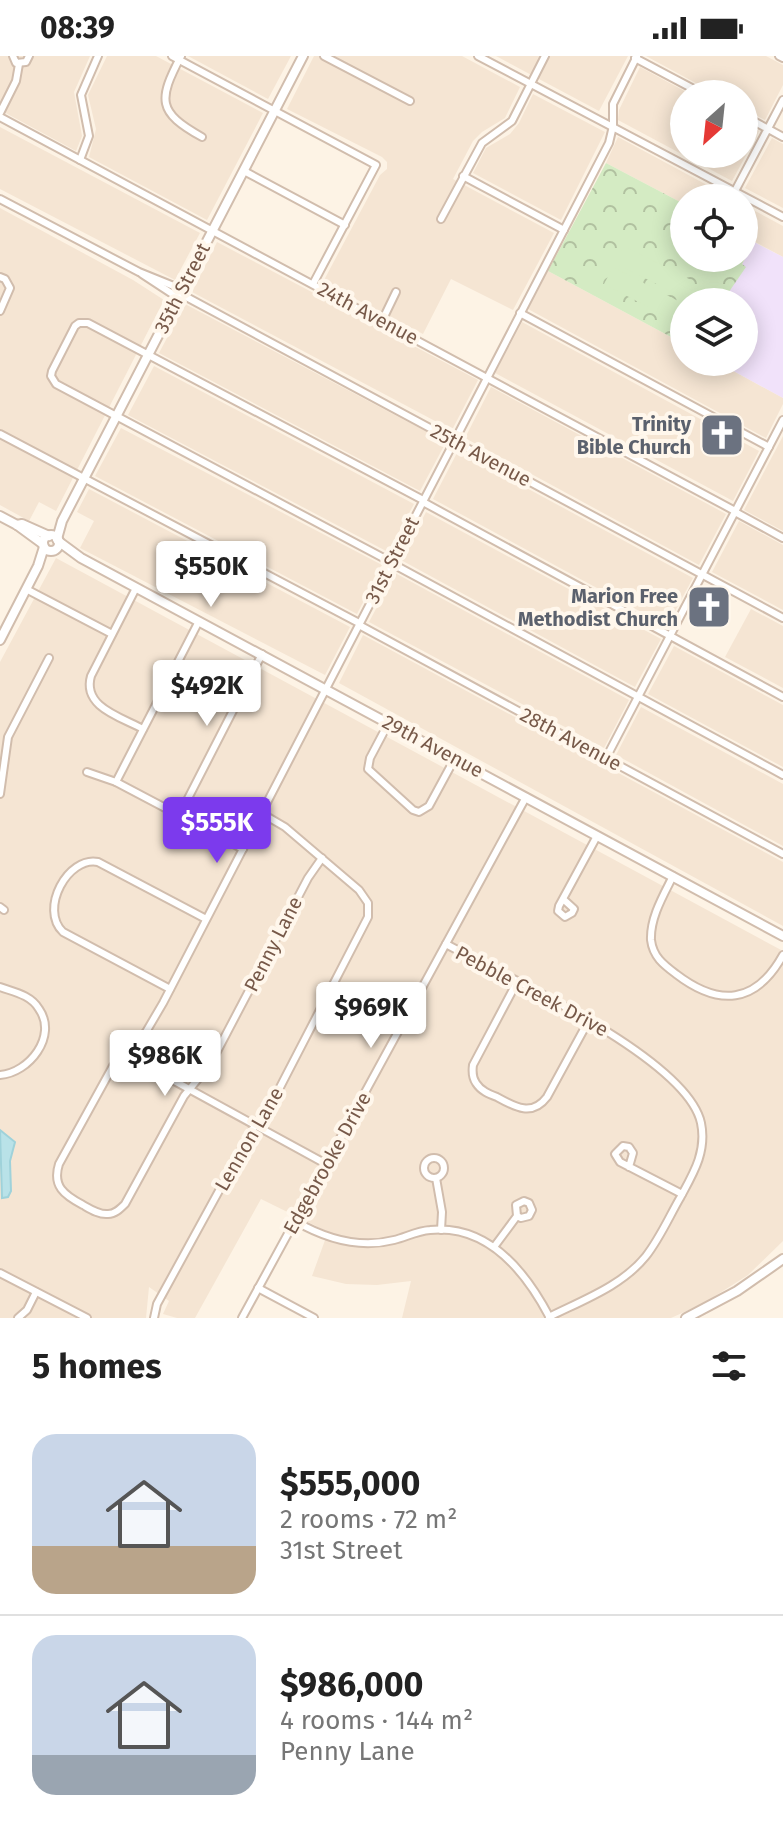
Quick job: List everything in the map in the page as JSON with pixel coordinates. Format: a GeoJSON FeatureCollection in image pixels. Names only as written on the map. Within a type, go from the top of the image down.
{"type":"FeatureCollection","features":[{"type":"Feature","properties":{"kind":"street"},"geometry":{"type":"LineString","coordinates":[[0,115],[16,81],[19,64],[13,56]]}},
{"type":"Feature","properties":{"kind":"street"},"geometry":{"type":"LineString","coordinates":[[19,64],[26,62],[29,56]]}},
{"type":"Feature","properties":{"kind":"street"},"geometry":{"type":"LineString","coordinates":[[80,160],[89,136],[81,95],[98,56]]}},
{"type":"Feature","properties":{"kind":"street","name":"35th Street"},"geometry":{"type":"LineString","coordinates":[[0,640],[38,566],[42,565],[303,56]]}},
{"type":"Feature","properties":{"kind":"street"},"geometry":{"type":"LineString","coordinates":[[324,56],[410,101]]}},
{"type":"Feature","properties":{"kind":"street"},"geometry":{"type":"LineString","coordinates":[[478,56],[722,184]]}},
{"type":"Feature","properties":{"kind":"street"},"geometry":{"type":"LineString","coordinates":[[441,219],[482,143],[512,121],[545,56]]}},
{"type":"Feature","properties":{"kind":"street"},"geometry":{"type":"LineString","coordinates":[[202,137],[177,123],[167,107],[167,84],[177,57],[376,165],[313,284]]}},
{"type":"Feature","properties":{"kind":"street"},"geometry":{"type":"LineString","coordinates":[[636,57],[678,80]]}},
{"type":"Feature","properties":{"kind":"street","name":"31st Street"},"geometry":{"type":"LineString","coordinates":[[125,1054],[146,1032],[170,989],[609,143],[613,104],[636,57]]}},
{"type":"Feature","properties":{"kind":"street"},"geometry":{"type":"LineString","coordinates":[[739,184],[783,100]]}},
{"type":"Feature","properties":{"kind":"street","name":"24th Avenue"},"geometry":{"type":"LineString","coordinates":[[0,115],[783,538]]}},
{"type":"Feature","properties":{"kind":"street"},"geometry":{"type":"LineString","coordinates":[[758,124],[783,137]]}},
{"type":"Feature","properties":{"kind":"street"},"geometry":{"type":"LineString","coordinates":[[244,171],[345,225]]}},
{"type":"Feature","properties":{"kind":"street"},"geometry":{"type":"LineString","coordinates":[[463,176],[564,230]]}},
{"type":"Feature","properties":{"kind":"street","name":"25th Avenue"},"geometry":{"type":"LineString","coordinates":[[0,199],[783,618]]}},
{"type":"Feature","properties":{"kind":"street"},"geometry":{"type":"LineString","coordinates":[[758,203],[783,217]]}},
{"type":"Feature","properties":{"kind":"street"},"geometry":{"type":"LineString","coordinates":[[0,277],[9,283],[10,288],[0,311]]}},
{"type":"Feature","properties":{"kind":"street"},"geometry":{"type":"LineString","coordinates":[[382,321],[396,292]]}},
{"type":"Feature","properties":{"kind":"street"},"geometry":{"type":"LineString","coordinates":[[520,313],[769,447]]}},
{"type":"Feature","properties":{"kind":"street"},"geometry":{"type":"LineString","coordinates":[[783,697],[423,501],[83,322],[75,326],[52,371],[51,376],[56,384],[783,775]]}},
{"type":"Feature","properties":{"kind":"street"},"geometry":{"type":"LineString","coordinates":[[606,758],[783,420]]}},
{"type":"Feature","properties":{"kind":"street","name":"28th Avenue"},"geometry":{"type":"LineString","coordinates":[[0,434],[783,854]]}},
{"type":"Feature","properties":{"kind":"street","name":"29th Avenue"},"geometry":{"type":"LineString","coordinates":[[0,516],[17,525],[22,524],[51,543],[783,936]]}},
{"type":"Feature","properties":{"kind":"street"},"geometry":{"type":"LineString","coordinates":[[136,588],[91,676],[90,695],[100,706],[143,729]]}},
{"type":"Feature","properties":{"kind":"street"},"geometry":{"type":"LineString","coordinates":[[26,589],[112,634]]}},
{"type":"Feature","properties":{"kind":"street"},"geometry":{"type":"LineString","coordinates":[[116,782],[199,621]]}},
{"type":"Feature","properties":{"kind":"street"},"geometry":{"type":"LineString","coordinates":[[179,816],[262,654]]}},
{"type":"Feature","properties":{"kind":"street"},"geometry":{"type":"LineString","coordinates":[[0,794],[8,737],[49,658]]}},
{"type":"Feature","properties":{"kind":"street"},"geometry":{"type":"LineString","coordinates":[[389,722],[370,758],[368,769],[413,810],[419,812],[429,806],[455,758]]}},
{"type":"Feature","properties":{"kind":"street"},"geometry":{"type":"LineString","coordinates":[[0,733],[8,737]]}},
{"type":"Feature","properties":{"kind":"street"},"geometry":{"type":"LineString","coordinates":[[87,772],[116,782],[243,849]]}},
{"type":"Feature","properties":{"kind":"street","name":"Edgebrooke Drive"},"geometry":{"type":"LineString","coordinates":[[242,1318],[526,797]]}},
{"type":"Feature","properties":{"kind":"street"},"geometry":{"type":"LineString","coordinates":[[261,813],[285,827],[322,858]]}},
{"type":"Feature","properties":{"kind":"street"},"geometry":{"type":"LineString","coordinates":[[563,899],[597,836]]}},
{"type":"Feature","properties":{"kind":"street","name":"Lennon Lane"},"geometry":{"type":"LineString","coordinates":[[154,1318],[157,1304],[255,1125],[276,1095],[368,917],[365,896],[322,858]]}},
{"type":"Feature","properties":{"kind":"street","name":"Penny Lane"},"geometry":{"type":"LineString","coordinates":[[125,1054],[109,1073],[59,1164],[57,1183],[67,1196],[107,1214],[117,1212],[125,1204],[189,1089],[211,1063],[308,878],[322,858]]}},
{"type":"Feature","properties":{"kind":"street"},"geometry":{"type":"LineString","coordinates":[[170,989],[63,932],[55,925],[53,903],[74,868],[90,860],[206,919]]}},
{"type":"Feature","properties":{"kind":"street"},"geometry":{"type":"LineString","coordinates":[[673,876],[654,920],[653,948],[661,962],[691,985],[720,996],[745,993],[769,978],[783,955]]}},
{"type":"Feature","properties":{"kind":"street","name":"Pebble Creek Drive"},"geometry":{"type":"LineString","coordinates":[[446,944],[609,1032],[669,1078],[692,1101],[701,1123],[698,1163],[655,1244],[632,1271],[607,1288],[549,1317]]}},
{"type":"Feature","properties":{"kind":"street"},"geometry":{"type":"LineString","coordinates":[[517,982],[473,1065],[474,1080],[481,1089],[518,1109],[539,1106],[547,1097],[589,1020]]}},
{"type":"Feature","properties":{"kind":"street"},"geometry":{"type":"LineString","coordinates":[[0,987],[33,1001],[40,1010],[45,1030],[43,1040],[30,1062],[21,1070],[0,1075]]}},
{"type":"Feature","properties":{"kind":"street"},"geometry":{"type":"LineString","coordinates":[[125,1054],[326,1164]]}},
{"type":"Feature","properties":{"kind":"street"},"geometry":{"type":"LineString","coordinates":[[629,1167],[682,1194]]}},
{"type":"Feature","properties":{"kind":"street"},"geometry":{"type":"LineString","coordinates":[[436,1178],[442,1212],[441,1230]]}},
{"type":"Feature","properties":{"kind":"street"},"geometry":{"type":"LineString","coordinates":[[494,1247],[517,1216]]}},
{"type":"Feature","properties":{"kind":"street"},"geometry":{"type":"LineString","coordinates":[[295,1221],[320,1235],[355,1243],[381,1242],[417,1232],[441,1230],[472,1236],[494,1247],[527,1278],[549,1317]]}},
{"type":"Feature","properties":{"kind":"street"},"geometry":{"type":"LineString","coordinates":[[686,1318],[737,1291],[783,1259]]}},
{"type":"Feature","properties":{"kind":"street"},"geometry":{"type":"LineString","coordinates":[[0,1273],[87,1318]]}},
{"type":"Feature","properties":{"kind":"street"},"geometry":{"type":"LineString","coordinates":[[258,1288],[314,1318]]}},
{"type":"Feature","properties":{"kind":"street"},"geometry":{"type":"LineString","coordinates":[[18,1318],[27,1310],[36,1292]]}},
{"type":"Feature","properties":{"kind":"shaded area"},"geometry":{"type":"Polygon","coordinates":[[[0,56],[90,56],[74,92],[82,136],[76,151],[0,110],[0,56]]]}},
{"type":"Feature","properties":{"kind":"shaded area"},"geometry":{"type":"Polygon","coordinates":[[[107,56],[156,56],[263,113],[207,220],[89,157],[96,129],[88,95],[107,56]]]}},
{"type":"Feature","properties":{"kind":"shaded area"},"geometry":{"type":"Polygon","coordinates":[[[188,56],[291,56],[268,99],[188,56]]]}},
{"type":"Feature","properties":{"kind":"shaded area"},"geometry":{"type":"Polygon","coordinates":[[[314,56],[462,56],[520,87],[505,118],[473,141],[453,179],[554,233],[513,310],[451,279],[423,334],[323,282],[380,175],[387,169],[387,162],[287,109],[314,56]]]}},
{"type":"Feature","properties":{"kind":"shaded area"},"geometry":{"type":"Polygon","coordinates":[[[496,56],[628,56],[599,111],[496,56]]]}},
{"type":"Feature","properties":{"kind":"shaded area"},"geometry":{"type":"Polygon","coordinates":[[[646,56],[766,56],[783,65],[783,85],[765,120],[758,116],[758,80],[690,80],[646,56]]]}},
{"type":"Feature","properties":{"kind":"shaded area"},"geometry":{"type":"Polygon","coordinates":[[[640,67],[670,83],[670,148],[618,120],[619,110],[640,67]]]}},
{"type":"Feature","properties":{"kind":"shaded area"},"geometry":{"type":"Polygon","coordinates":[[[533,94],[605,132],[561,220],[473,173],[486,148],[510,134],[519,123],[533,94]]]}},
{"type":"Feature","properties":{"kind":"shaded area"},"geometry":{"type":"Polygon","coordinates":[[[0,127],[200,233],[175,280],[0,189],[0,127]]]}},
{"type":"Feature","properties":{"kind":"shaded area"},"geometry":{"type":"Polygon","coordinates":[[[618,137],[670,165],[670,168],[705,184],[670,184],[670,197],[606,163],[618,137]]]}},
{"type":"Feature","properties":{"kind":"shaded area"},"geometry":{"type":"Polygon","coordinates":[[[772,138],[783,144],[783,208],[758,195],[758,184],[747,184],[772,138]]]}},
{"type":"Feature","properties":{"kind":"shaded area"},"geometry":{"type":"Polygon","coordinates":[[[708,168],[739,168],[732,181],[708,168]]]}},
{"type":"Feature","properties":{"kind":"shaded area"},"geometry":{"type":"Polygon","coordinates":[[[0,208],[164,300],[56,511],[39,502],[29,521],[0,505],[0,208]]]}},
{"type":"Feature","properties":{"kind":"shaded area"},"geometry":{"type":"Polygon","coordinates":[[[758,213],[783,226],[783,257],[758,244],[758,213]]]}},
{"type":"Feature","properties":{"kind":"shaded area"},"geometry":{"type":"Polygon","coordinates":[[[217,242],[478,380],[452,430],[192,292],[217,242]]]}},
{"type":"Feature","properties":{"kind":"shaded area"},"geometry":{"type":"Polygon","coordinates":[[[758,244],[783,257],[783,398],[743,376],[758,376],[758,288],[729,288],[738,272],[758,272],[758,244]]]}},
{"type":"Feature","properties":{"kind":"shaded area"},"geometry":{"type":"Polygon","coordinates":[[[548,271],[670,336],[670,376],[743,376],[783,398],[783,404],[766,438],[528,309],[548,271]]]}},
{"type":"Feature","properties":{"kind":"shaded area"},"geometry":{"type":"Polygon","coordinates":[[[185,304],[446,442],[420,491],[159,353],[185,304]]]}},
{"type":"Feature","properties":{"kind":"shaded area"},"geometry":{"type":"Polygon","coordinates":[[[522,322],[759,451],[733,501],[495,373],[522,322]]]}},
{"type":"Feature","properties":{"kind":"shaded area"},"geometry":{"type":"Polygon","coordinates":[[[154,366],[414,504],[388,552],[128,415],[154,366]]]}},
{"type":"Feature","properties":{"kind":"shaded area"},"geometry":{"type":"Polygon","coordinates":[[[491,387],[726,514],[699,565],[465,438],[491,387]]]}},
{"type":"Feature","properties":{"kind":"shaded area"},"geometry":{"type":"Polygon","coordinates":[[[121,428],[382,565],[357,614],[95,476],[121,428]]]}},
{"type":"Feature","properties":{"kind":"shaded area"},"geometry":{"type":"Polygon","coordinates":[[[783,436],[783,531],[744,510],[783,436]]]}},
{"type":"Feature","properties":{"kind":"shaded area"},"geometry":{"type":"Polygon","coordinates":[[[458,451],[693,578],[667,626],[433,499],[458,451]]]}},
{"type":"Feature","properties":{"kind":"shaded area"},"geometry":{"type":"Polygon","coordinates":[[[89,489],[350,627],[325,675],[80,548],[94,521],[77,512],[89,489]]]}},
{"type":"Feature","properties":{"kind":"shaded area"},"geometry":{"type":"Polygon","coordinates":[[[426,512],[661,639],[635,687],[401,560],[426,512]]]}},
{"type":"Feature","properties":{"kind":"shaded area"},"geometry":{"type":"Polygon","coordinates":[[[739,521],[783,545],[783,610],[712,572],[739,521]]]}},
{"type":"Feature","properties":{"kind":"shaded area"},"geometry":{"type":"Polygon","coordinates":[[[56,558],[783,951],[783,1241],[748,1275],[704,1303],[671,1318],[402,1318],[411,1281],[377,1285],[346,1284],[312,1276],[328,1232],[261,1199],[195,1318],[163,1314],[169,1301],[149,1287],[146,1318],[0,1318],[0,662],[56,558]]]}},
{"type":"Feature","properties":{"kind":"shaded area"},"geometry":{"type":"Polygon","coordinates":[[[395,573],[629,700],[604,748],[369,622],[395,573]]]}},
{"type":"Feature","properties":{"kind":"shaded area"},"geometry":{"type":"Polygon","coordinates":[[[751,609],[783,626],[783,688],[725,657],[751,609]]]}},
{"type":"Feature","properties":{"kind":"shaded area"},"geometry":{"type":"Polygon","coordinates":[[[363,635],[783,862],[783,926],[339,683],[363,635]]]}},
{"type":"Feature","properties":{"kind":"shaded area"},"geometry":{"type":"Polygon","coordinates":[[[674,646],[783,705],[783,767],[648,694],[674,646]]]}},
{"type":"Feature","properties":{"kind":"shaded area"},"geometry":{"type":"Polygon","coordinates":[[[641,707],[783,784],[783,846],[616,755],[641,707]]]}},
{"type":"Feature","properties":{"kind":"green space"},"geometry":{"type":"Polygon","coordinates":[[[606,163],[670,197],[670,272],[743,272],[732,288],[670,288],[670,336],[548,271],[606,163]]]}},
{"type":"Feature","properties":{"kind":"green space"},"geometry":{"type":"Polygon","coordinates":[[[624,246],[693,281],[689,288],[670,288],[670,291],[615,263],[624,246]]]}},
{"type":"Feature","properties":{"kind":"green space"},"geometry":{"type":"Polygon","coordinates":[[[613,267],[670,297],[670,318],[604,284],[613,267]]]}},
{"type":"Feature","properties":{"kind":"water"},"geometry":{"type":"Polygon","coordinates":[[[0,1130],[15,1142],[10,1161],[11,1191],[8,1197],[2,1198],[0,1130]]]}},
{"type":"Feature","properties":{"kind":"place","name":"Trinity Bible Church"},"geometry":{"type":"Point","coordinates":[722,435]}},
{"type":"Feature","properties":{"kind":"place","name":"Marion Free Methodist Church"},"geometry":{"type":"Point","coordinates":[709,607]}}]}
